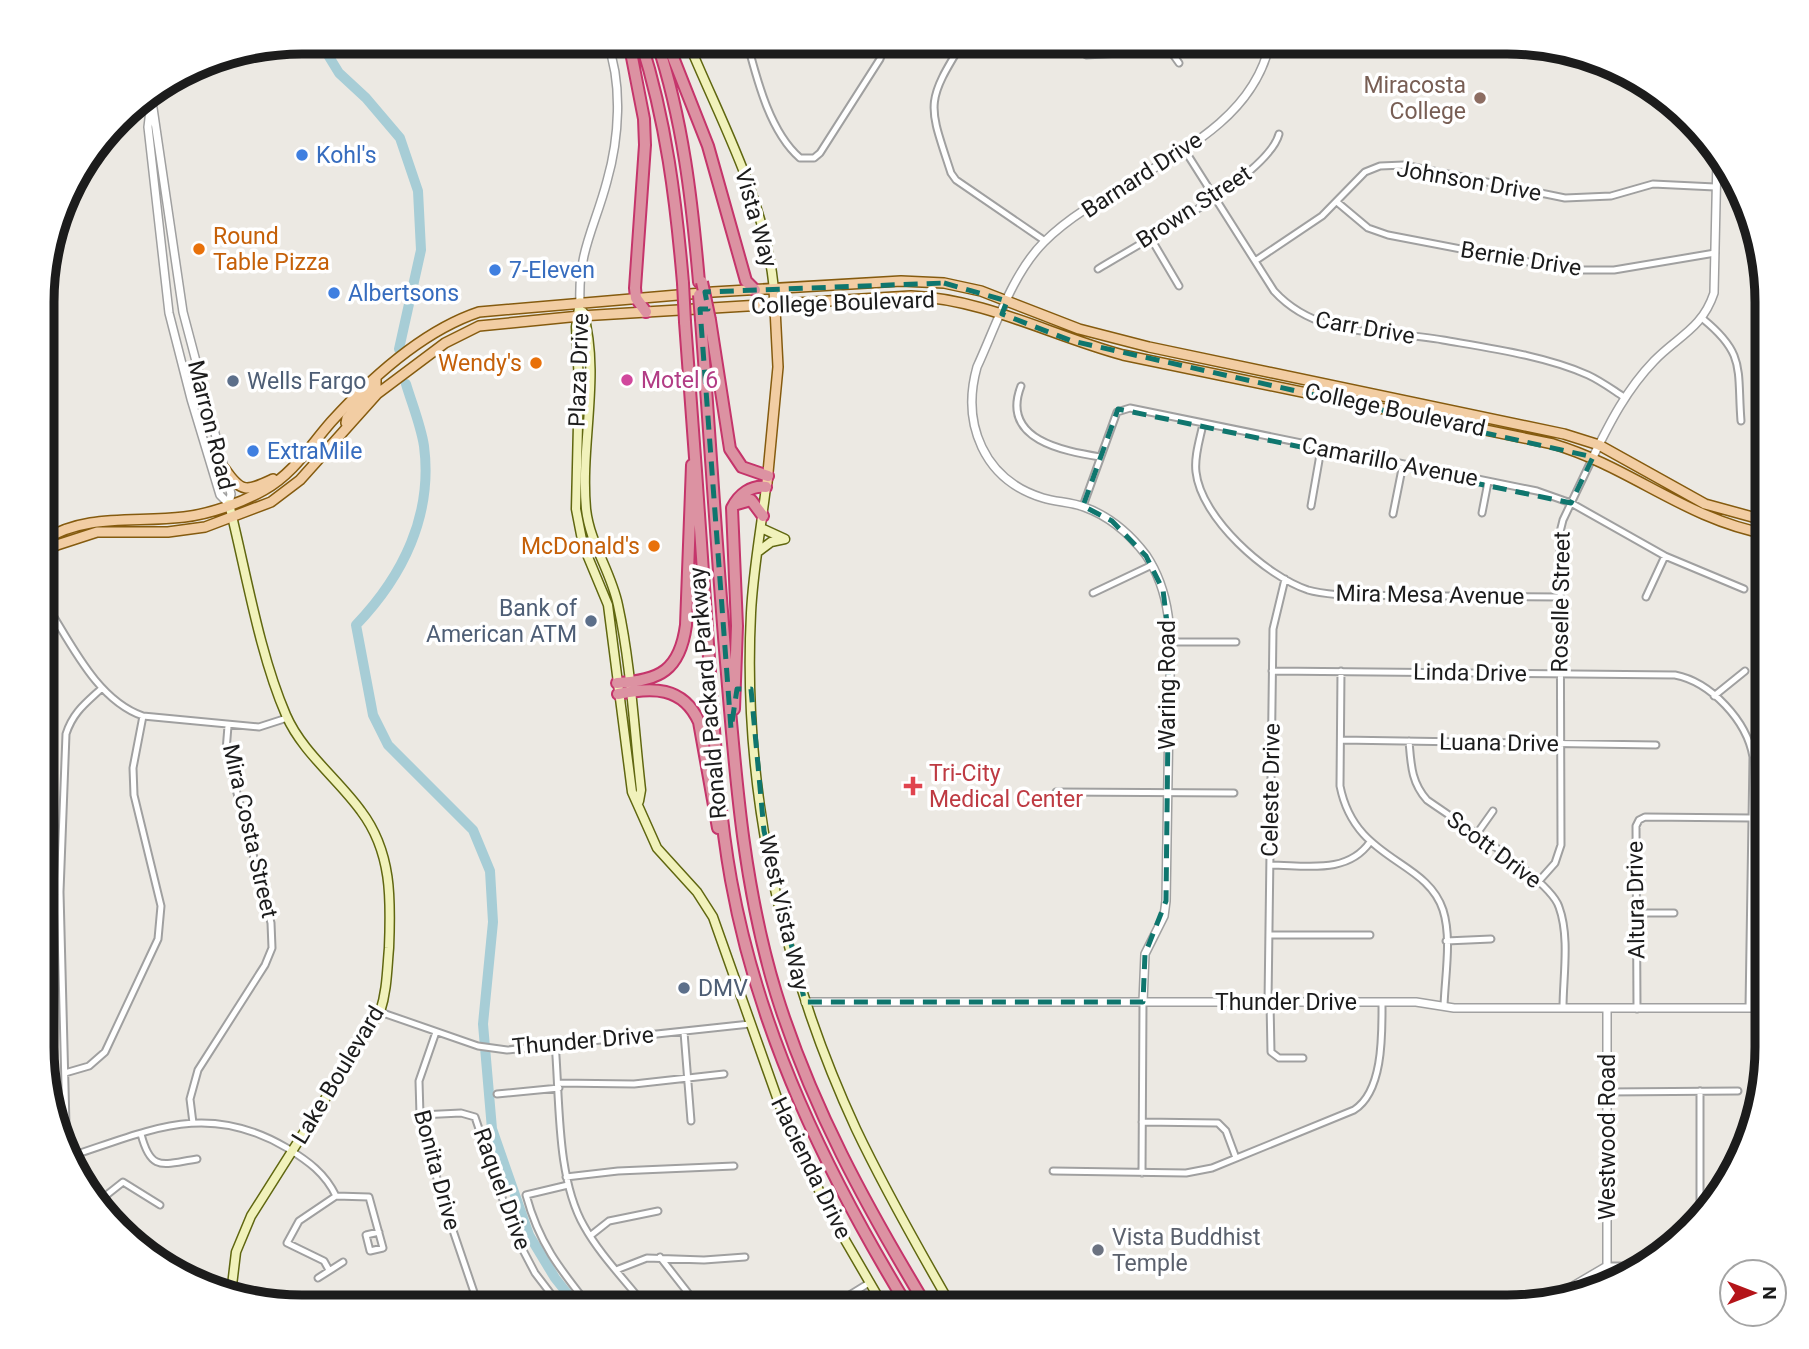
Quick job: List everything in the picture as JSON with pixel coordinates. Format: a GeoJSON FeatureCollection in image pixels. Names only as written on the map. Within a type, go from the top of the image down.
{"type":"FeatureCollection","features":[{"type":"Feature","properties":{"kind":"highway"},"geometry":{"type":"LineString","coordinates":[[631,54],[644,119],[645,145],[636,298],[646,312]]}},
{"type":"Feature","properties":{"kind":"highway","name":"Ronald Packard Parkway"},"geometry":{"type":"LineString","coordinates":[[644,54],[657,100],[672,178],[719,790],[731,881],[765,1012],[808,1125],[856,1220],[901,1295]]}},
{"type":"Feature","properties":{"kind":"highway","name":"Ronald Packard Parkway"},"geometry":{"type":"LineString","coordinates":[[660,54],[682,143],[706,320],[734,781],[746,862],[765,953],[789,1030],[822,1117],[851,1177],[920,1295]]}},
{"type":"Feature","properties":{"kind":"highway"},"geometry":{"type":"LineString","coordinates":[[672,54],[700,121],[746,281],[755,290]]}},
{"type":"Feature","properties":{"kind":"highway"},"geometry":{"type":"LineString","coordinates":[[706,320],[730,449],[742,467],[767,482]]}},
{"type":"Feature","properties":{"kind":"highway"},"geometry":{"type":"LineString","coordinates":[[623,688],[662,673],[676,660],[682,648],[687,625],[689,479],[695,452]]}},
{"type":"Feature","properties":{"kind":"highway"},"geometry":{"type":"LineString","coordinates":[[731,729],[736,696],[737,626],[732,508],[741,494],[767,482]]}},
{"type":"Feature","properties":{"kind":"highway"},"geometry":{"type":"LineString","coordinates":[[732,508],[744,499],[751,500],[762,522]]}},
{"type":"Feature","properties":{"kind":"highway"},"geometry":{"type":"LineString","coordinates":[[623,688],[675,693],[695,712],[701,732],[711,800],[731,881]]}},
{"type":"Feature","properties":{"kind":"main road","name":"Vista Way"},"geometry":{"type":"LineString","coordinates":[[693,54],[752,187],[767,246],[774,289],[778,367],[767,482]]}},
{"type":"Feature","properties":{"kind":"main road","name":"College Boulevard"},"geometry":{"type":"LineString","coordinates":[[54,535],[65,529],[109,520],[184,517],[229,505],[264,490],[292,468],[330,424],[376,378],[437,331],[456,320],[479,312],[500,308],[636,298],[922,281],[981,291],[1079,329],[1149,347],[1526,424],[1599,445],[1706,504],[1755,518]]}},
{"type":"Feature","properties":{"kind":"main road","name":"College Boulevard"},"geometry":{"type":"LineString","coordinates":[[54,549],[88,534],[187,531],[232,519],[271,502],[300,480],[348,425],[396,379],[445,343],[470,329],[489,323],[911,296],[962,301],[1072,341],[1123,355],[1542,442],[1593,457],[1673,502],[1711,519],[1755,531]]}},
{"type":"Feature","properties":{"kind":"main road","name":"Plaza Drive"},"geometry":{"type":"LineString","coordinates":[[580,302],[575,494],[578,528],[608,605],[623,688]]}},
{"type":"Feature","properties":{"kind":"main road"},"geometry":{"type":"LineString","coordinates":[[489,323],[500,308]]}},
{"type":"Feature","properties":{"kind":"main road"},"geometry":{"type":"LineString","coordinates":[[470,329],[479,312]]}},
{"type":"Feature","properties":{"kind":"main road","name":"Plaza Drive"},"geometry":{"type":"LineString","coordinates":[[581,316],[589,354],[585,494],[588,525],[618,603],[632,792],[639,801],[657,848],[697,892],[713,917],[750,1024]]}},
{"type":"Feature","properties":{"kind":"main road"},"geometry":{"type":"LineString","coordinates":[[348,425],[347,418],[376,387],[376,378]]}},
{"type":"Feature","properties":{"kind":"main road"},"geometry":{"type":"LineString","coordinates":[[579,407],[588,415]]}},
{"type":"Feature","properties":{"kind":"main road"},"geometry":{"type":"LineString","coordinates":[[225,469],[239,487],[245,489],[272,480],[292,468]]}},
{"type":"Feature","properties":{"kind":"main road","name":"West Vista Way"},"geometry":{"type":"LineString","coordinates":[[767,482],[751,611],[750,654],[756,774],[777,903],[805,1002],[856,1128],[887,1191],[945,1295]]}},
{"type":"Feature","properties":{"kind":"main road","name":"Lake Boulevard"},"geometry":{"type":"LineString","coordinates":[[229,505],[274,682],[287,718],[306,746],[361,811],[382,849],[390,881],[391,906],[387,979],[380,1012],[240,1236],[231,1284]]}},
{"type":"Feature","properties":{"kind":"main road"},"geometry":{"type":"LineString","coordinates":[[88,534],[90,529],[107,526],[109,520]]}},
{"type":"Feature","properties":{"kind":"main road"},"geometry":{"type":"LineString","coordinates":[[759,551],[771,542],[785,539],[762,522]]}},
{"type":"Feature","properties":{"kind":"main road"},"geometry":{"type":"LineString","coordinates":[[578,528],[588,525]]}},
{"type":"Feature","properties":{"kind":"main road","name":"Hacienda Drive"},"geometry":{"type":"LineString","coordinates":[[750,1024],[786,1123],[805,1166],[877,1294]]}},
{"type":"Feature","properties":{"kind":"street"},"geometry":{"type":"LineString","coordinates":[[580,302],[580,265],[585,242],[607,183],[615,140],[617,96],[609,54]]}},
{"type":"Feature","properties":{"kind":"street"},"geometry":{"type":"LineString","coordinates":[[751,54],[770,109],[783,136],[800,158],[814,158],[820,153],[882,54]]}},
{"type":"Feature","properties":{"kind":"street"},"geometry":{"type":"LineString","coordinates":[[956,55],[934,93],[933,115],[951,173],[956,180],[1045,240]]}},
{"type":"Feature","properties":{"kind":"street"},"geometry":{"type":"LineString","coordinates":[[1086,55],[1092,55]]}},
{"type":"Feature","properties":{"kind":"street"},"geometry":{"type":"LineString","coordinates":[[1173,55],[1179,63]]}},
{"type":"Feature","properties":{"kind":"street","name":"Barnard Drive"},"geometry":{"type":"LineString","coordinates":[[1007,302],[1028,259],[1045,240],[1067,223],[1184,149],[1232,110],[1261,66],[1265,55]]}},
{"type":"Feature","properties":{"kind":"street","name":"Marron Road"},"geometry":{"type":"LineString","coordinates":[[152,105],[183,312],[231,494],[229,505]]}},
{"type":"Feature","properties":{"kind":"street","name":"Marron Road"},"geometry":{"type":"LineString","coordinates":[[152,105],[148,127],[169,313],[195,417],[220,495],[229,505]]}},
{"type":"Feature","properties":{"kind":"street","name":"Brown Street"},"geometry":{"type":"LineString","coordinates":[[1098,269],[1249,174],[1275,147],[1279,134]]}},
{"type":"Feature","properties":{"kind":"street","name":"Carr Drive"},"geometry":{"type":"LineString","coordinates":[[1184,149],[1255,261],[1290,309],[1314,322],[1442,340],[1556,363],[1590,376],[1624,397]]}},
{"type":"Feature","properties":{"kind":"street","name":"Johnson Drive"},"geometry":{"type":"LineString","coordinates":[[1255,261],[1304,230],[1337,202],[1365,172],[1398,164],[1565,198],[1611,196],[1653,184],[1714,187]]}},
{"type":"Feature","properties":{"kind":"street","name":"Roselle Street"},"geometry":{"type":"LineString","coordinates":[[1539,881],[1555,863],[1561,845],[1560,532],[1571,503],[1624,397],[1655,361],[1703,318],[1714,293],[1716,169]]}},
{"type":"Feature","properties":{"kind":"street","name":"Bernie Drive"},"geometry":{"type":"LineString","coordinates":[[1337,202],[1368,228],[1388,235],[1570,270],[1614,270],[1714,253]]}},
{"type":"Feature","properties":{"kind":"street"},"geometry":{"type":"LineString","coordinates":[[1150,237],[1179,286]]}},
{"type":"Feature","properties":{"kind":"street","name":"Waring Road"},"geometry":{"type":"LineString","coordinates":[[1007,302],[972,386],[971,412],[978,441],[996,471],[1015,486],[1042,498],[1083,506],[1112,521],[1130,536],[1152,565],[1163,590],[1169,642],[1166,901],[1164,916],[1145,954],[1142,1173]]}},
{"type":"Feature","properties":{"kind":"street"},"geometry":{"type":"LineString","coordinates":[[1703,318],[1726,338],[1735,352],[1741,421]]}},
{"type":"Feature","properties":{"kind":"street"},"geometry":{"type":"LineString","coordinates":[[1021,386],[1017,408],[1027,430],[1043,443],[1058,450],[1100,457]]}},
{"type":"Feature","properties":{"kind":"street","name":"Camarillo Avenue"},"geometry":{"type":"LineString","coordinates":[[1083,506],[1116,412],[1123,408],[1538,491],[1571,503],[1665,556],[1744,589]]}},
{"type":"Feature","properties":{"kind":"street","name":"Mira Mesa Avenue"},"geometry":{"type":"LineString","coordinates":[[1203,424],[1196,472],[1201,495],[1212,512],[1258,563],[1285,579],[1308,590],[1340,596],[1560,597]]}},
{"type":"Feature","properties":{"kind":"street"},"geometry":{"type":"LineString","coordinates":[[1311,506],[1321,449]]}},
{"type":"Feature","properties":{"kind":"street"},"geometry":{"type":"LineString","coordinates":[[1393,514],[1403,464]]}},
{"type":"Feature","properties":{"kind":"street"},"geometry":{"type":"LineString","coordinates":[[1482,513],[1488,482]]}},
{"type":"Feature","properties":{"kind":"street"},"geometry":{"type":"LineString","coordinates":[[1646,597],[1665,556]]}},
{"type":"Feature","properties":{"kind":"street"},"geometry":{"type":"LineString","coordinates":[[1093,593],[1152,565]]}},
{"type":"Feature","properties":{"kind":"street","name":"Celeste Drive"},"geometry":{"type":"LineString","coordinates":[[1285,579],[1275,610],[1272,671],[1269,1002],[1271,1052],[1279,1058],[1303,1058]]}},
{"type":"Feature","properties":{"kind":"street"},"geometry":{"type":"LineString","coordinates":[[54,617],[102,688],[118,705],[143,716],[259,727],[287,718]]}},
{"type":"Feature","properties":{"kind":"street"},"geometry":{"type":"LineString","coordinates":[[1169,642],[1236,642]]}},
{"type":"Feature","properties":{"kind":"street","name":"Linda Drive"},"geometry":{"type":"LineString","coordinates":[[1272,671],[1675,675],[1699,682],[1742,727],[1751,744],[1749,1008]]}},
{"type":"Feature","properties":{"kind":"street"},"geometry":{"type":"LineString","coordinates":[[1341,671],[1340,786],[1343,802],[1353,824],[1370,842],[1433,891],[1442,907],[1446,941],[1444,1006]]}},
{"type":"Feature","properties":{"kind":"street"},"geometry":{"type":"LineString","coordinates":[[1714,696],[1745,671]]}},
{"type":"Feature","properties":{"kind":"street"},"geometry":{"type":"LineString","coordinates":[[66,1122],[60,892],[66,734],[71,719],[84,703],[102,688]]}},
{"type":"Feature","properties":{"kind":"street"},"geometry":{"type":"LineString","coordinates":[[65,1073],[89,1066],[105,1052],[158,939],[162,923],[161,906],[134,795],[133,768],[143,716]]}},
{"type":"Feature","properties":{"kind":"street","name":"Mira Costa Street"},"geometry":{"type":"LineString","coordinates":[[193,1123],[190,1099],[198,1070],[265,965],[272,948],[271,923],[226,751],[228,726]]}},
{"type":"Feature","properties":{"kind":"street","name":"Luana Drive"},"geometry":{"type":"LineString","coordinates":[[1342,740],[1656,745]]}},
{"type":"Feature","properties":{"kind":"street","name":"Scott Drive"},"geometry":{"type":"LineString","coordinates":[[1409,741],[1412,775],[1417,789],[1539,881],[1559,906],[1563,927],[1563,1008]]}},
{"type":"Feature","properties":{"kind":"street"},"geometry":{"type":"LineString","coordinates":[[1056,792],[1234,793]]}},
{"type":"Feature","properties":{"kind":"street"},"geometry":{"type":"LineString","coordinates":[[1476,835],[1493,811]]}},
{"type":"Feature","properties":{"kind":"street","name":"Altura Drive"},"geometry":{"type":"LineString","coordinates":[[1637,1009],[1636,826],[1639,820],[1645,817],[1751,818]]}},
{"type":"Feature","properties":{"kind":"street"},"geometry":{"type":"LineString","coordinates":[[1270,864],[1329,866],[1348,863],[1370,842]]}},
{"type":"Feature","properties":{"kind":"street"},"geometry":{"type":"LineString","coordinates":[[55,892],[60,892]]}},
{"type":"Feature","properties":{"kind":"street"},"geometry":{"type":"LineString","coordinates":[[1637,913],[1674,913]]}},
{"type":"Feature","properties":{"kind":"street"},"geometry":{"type":"LineString","coordinates":[[1269,935],[1370,935]]}},
{"type":"Feature","properties":{"kind":"street"},"geometry":{"type":"LineString","coordinates":[[1446,941],[1491,939]]}},
{"type":"Feature","properties":{"kind":"street","name":"Thunder Drive"},"geometry":{"type":"LineString","coordinates":[[805,1002],[1382,1002],[1607,1009],[1754,1008]]}},
{"type":"Feature","properties":{"kind":"street"},"geometry":{"type":"LineString","coordinates":[[1053,1171],[1186,1173],[1212,1168],[1359,1107],[1381,1060],[1382,1002]]}},
{"type":"Feature","properties":{"kind":"street","name":"Westwood Road"},"geometry":{"type":"LineString","coordinates":[[1607,1009],[1607,1266]]}},
{"type":"Feature","properties":{"kind":"street","name":"Thunder Drive"},"geometry":{"type":"LineString","coordinates":[[380,1012],[478,1046],[507,1050],[750,1024]]}},
{"type":"Feature","properties":{"kind":"street","name":"Bonita Drive"},"geometry":{"type":"LineString","coordinates":[[436,1032],[419,1081],[420,1115],[440,1189],[475,1294]]}},
{"type":"Feature","properties":{"kind":"street"},"geometry":{"type":"LineString","coordinates":[[684,1032],[691,1121]]}},
{"type":"Feature","properties":{"kind":"street"},"geometry":{"type":"LineString","coordinates":[[555,1043],[568,1185],[578,1214],[590,1236],[636,1294]]}},
{"type":"Feature","properties":{"kind":"street"},"geometry":{"type":"LineString","coordinates":[[497,1094],[559,1086],[634,1084],[724,1074]]}},
{"type":"Feature","properties":{"kind":"street"},"geometry":{"type":"LineString","coordinates":[[1699,1203],[1700,1091]]}},
{"type":"Feature","properties":{"kind":"street"},"geometry":{"type":"LineString","coordinates":[[1607,1092],[1738,1091]]}},
{"type":"Feature","properties":{"kind":"street","name":"Raquel Drive"},"geometry":{"type":"LineString","coordinates":[[420,1115],[461,1112],[475,1117],[514,1233],[535,1273],[551,1294]]}},
{"type":"Feature","properties":{"kind":"street"},"geometry":{"type":"LineString","coordinates":[[1142,1122],[1218,1123],[1226,1131],[1236,1158]]}},
{"type":"Feature","properties":{"kind":"street"},"geometry":{"type":"LineString","coordinates":[[79,1154],[169,1126],[193,1123],[243,1127],[292,1151],[323,1174],[336,1195]]}},
{"type":"Feature","properties":{"kind":"street"},"geometry":{"type":"LineString","coordinates":[[141,1134],[146,1154],[152,1162],[159,1164],[197,1159]]}},
{"type":"Feature","properties":{"kind":"street"},"geometry":{"type":"LineString","coordinates":[[566,1177],[618,1171],[734,1166]]}},
{"type":"Feature","properties":{"kind":"street"},"geometry":{"type":"LineString","coordinates":[[105,1196],[123,1182],[160,1205]]}},
{"type":"Feature","properties":{"kind":"street"},"geometry":{"type":"LineString","coordinates":[[568,1185],[526,1195],[540,1240],[554,1263],[580,1294]]}},
{"type":"Feature","properties":{"kind":"street"},"geometry":{"type":"LineString","coordinates":[[330,1270],[324,1261],[287,1243],[299,1221],[336,1195],[369,1198],[379,1232]]}},
{"type":"Feature","properties":{"kind":"street"},"geometry":{"type":"LineString","coordinates":[[590,1236],[608,1221],[658,1211]]}},
{"type":"Feature","properties":{"kind":"street"},"geometry":{"type":"LineString","coordinates":[[616,1270],[638,1259],[660,1257],[704,1260],[745,1257]]}},
{"type":"Feature","properties":{"kind":"street"},"geometry":{"type":"LineString","coordinates":[[660,1257],[689,1294]]}},
{"type":"Feature","properties":{"kind":"street"},"geometry":{"type":"LineString","coordinates":[[318,1278],[343,1262]]}},
{"type":"Feature","properties":{"kind":"street"},"geometry":{"type":"LineString","coordinates":[[1575,1285],[1607,1266],[1622,1266]]}},
{"type":"Feature","properties":{"kind":"street"},"geometry":{"type":"LineString","coordinates":[[851,1294],[870,1283]]}},
{"type":"Feature","properties":{"kind":"highlighted area"},"geometry":{"type":"Polygon","coordinates":[[[944,283],[1007,301],[1002,314],[1072,341],[1593,457],[1571,503],[1118,409],[1083,506],[1112,521],[1146,556],[1163,590],[1169,639],[1166,901],[1145,954],[1143,1002],[805,1002],[764,831],[751,689],[737,689],[731,729],[700,309],[708,309],[705,292],[944,283]]]}},
{"type":"Feature","properties":{"kind":"waterway"},"geometry":{"type":"LineString","coordinates":[[327,54],[339,73],[366,98],[400,138],[418,191],[421,250],[399,349]]}},
{"type":"Feature","properties":{"kind":"waterway"},"geometry":{"type":"LineString","coordinates":[[406,384],[424,446],[424,496],[419,520],[401,565],[388,586],[356,625],[373,715],[388,745],[473,830],[490,871],[493,922],[483,1024],[492,1129],[529,1235],[568,1294]]}},
{"type":"Feature","properties":{"kind":"place","name":"Miracosta College"},"geometry":{"type":"Point","coordinates":[1480,98]}},
{"type":"Feature","properties":{"kind":"place","name":"Kohl's"},"geometry":{"type":"Point","coordinates":[302,155]}},
{"type":"Feature","properties":{"kind":"place","name":"Round Table Pizza"},"geometry":{"type":"Point","coordinates":[199,249]}},
{"type":"Feature","properties":{"kind":"place","name":"7-Eleven"},"geometry":{"type":"Point","coordinates":[495,270]}},
{"type":"Feature","properties":{"kind":"place","name":"Albertsons"},"geometry":{"type":"Point","coordinates":[334,293]}},
{"type":"Feature","properties":{"kind":"place","name":"Wendy's"},"geometry":{"type":"Point","coordinates":[536,363]}},
{"type":"Feature","properties":{"kind":"place","name":"Motel 6"},"geometry":{"type":"Point","coordinates":[627,380]}},
{"type":"Feature","properties":{"kind":"place","name":"Wells Fargo"},"geometry":{"type":"Point","coordinates":[233,381]}},
{"type":"Feature","properties":{"kind":"place","name":"ExtraMile"},"geometry":{"type":"Point","coordinates":[253,451]}},
{"type":"Feature","properties":{"kind":"place","name":"McDonald's"},"geometry":{"type":"Point","coordinates":[654,546]}},
{"type":"Feature","properties":{"kind":"place","name":"Bank of American ATM"},"geometry":{"type":"Point","coordinates":[591,621]}},
{"type":"Feature","properties":{"kind":"place","name":"Tri-City Medical Center"},"geometry":{"type":"Point","coordinates":[913,786]}},
{"type":"Feature","properties":{"kind":"place","name":"DMV"},"geometry":{"type":"Point","coordinates":[684,988]}},
{"type":"Feature","properties":{"kind":"place","name":"Vista Buddhist Temple"},"geometry":{"type":"Point","coordinates":[1098,1250]}}]}
